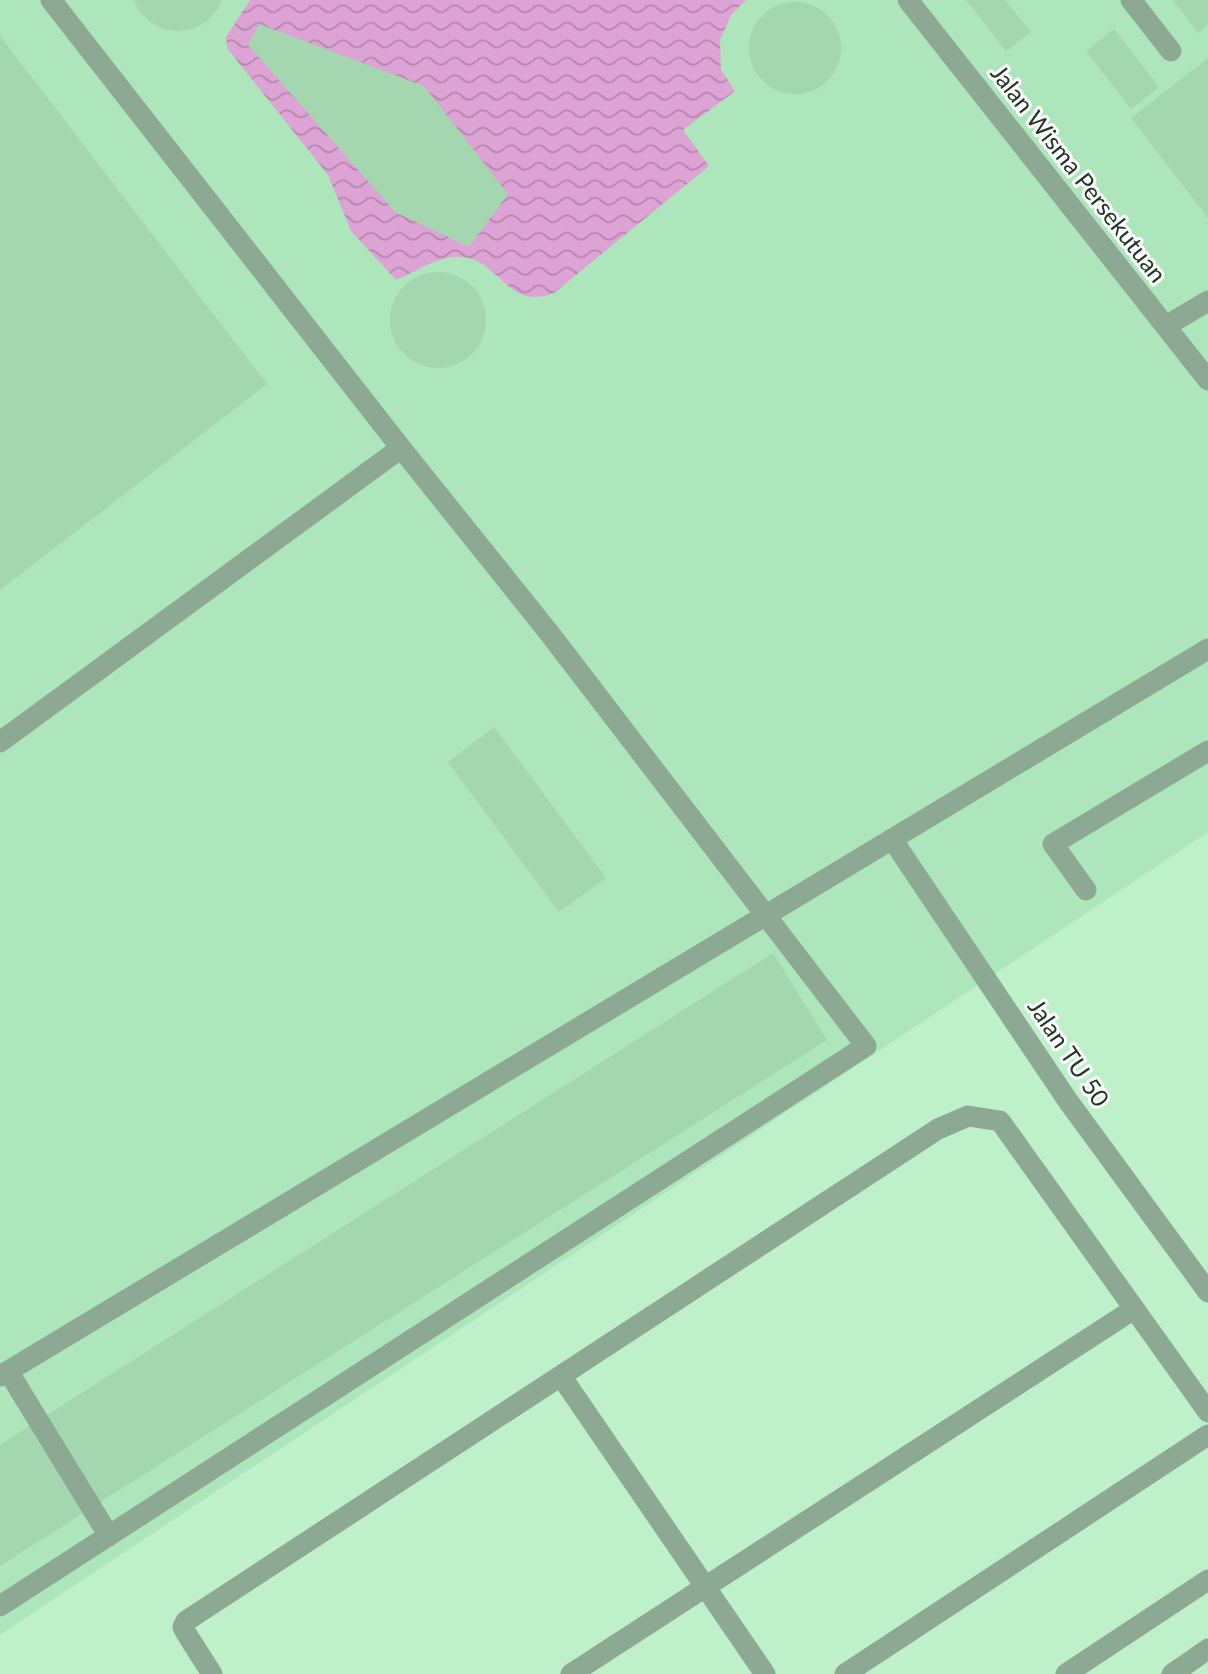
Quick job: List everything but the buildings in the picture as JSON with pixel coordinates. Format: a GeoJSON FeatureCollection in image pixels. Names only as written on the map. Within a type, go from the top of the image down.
{"type":"FeatureCollection","features":[{"type":"Feature","properties":{"kind":"street"},"geometry":{"type":"LineString","coordinates":[[0,1605],[866,1046],[550,634],[51,0]]}},
{"type":"Feature","properties":{"kind":"street"},"geometry":{"type":"LineString","coordinates":[[1131,0],[1171,51]]}},
{"type":"Feature","properties":{"kind":"street","name":"Jalan Wisma Persekutuan"},"geometry":{"type":"LineString","coordinates":[[915,3],[1208,380]]}},
{"type":"Feature","properties":{"kind":"street"},"geometry":{"type":"LineString","coordinates":[[1166,326],[1208,301]]}},
{"type":"Feature","properties":{"kind":"street"},"geometry":{"type":"LineString","coordinates":[[0,742],[401,448]]}},
{"type":"Feature","properties":{"kind":"street"},"geometry":{"type":"LineString","coordinates":[[109,1536],[4,1374],[1208,649]]}},
{"type":"Feature","properties":{"kind":"street"},"geometry":{"type":"LineString","coordinates":[[1086,890],[1053,844],[1208,751]]}},
{"type":"Feature","properties":{"kind":"street","name":"Jalan TU 50"},"geometry":{"type":"LineString","coordinates":[[892,839],[1068,1101],[1208,1292]]}},
{"type":"Feature","properties":{"kind":"street"},"geometry":{"type":"LineString","coordinates":[[212,1674],[183,1627],[186,1621],[938,1129],[968,1116],[1000,1121],[1208,1412]]}},
{"type":"Feature","properties":{"kind":"street"},"geometry":{"type":"LineString","coordinates":[[570,1674],[1134,1309]]}},
{"type":"Feature","properties":{"kind":"street"},"geometry":{"type":"LineString","coordinates":[[561,1376],[765,1674]]}},
{"type":"Feature","properties":{"kind":"street"},"geometry":{"type":"LineString","coordinates":[[845,1674],[1208,1435]]}},
{"type":"Feature","properties":{"kind":"street"},"geometry":{"type":"LineString","coordinates":[[1066,1674],[1208,1580]]}},
{"type":"Feature","properties":{"kind":"street"},"geometry":{"type":"LineString","coordinates":[[1171,1674],[1208,1649]]}},
{"type":"Feature","properties":{"kind":"shaded area"},"geometry":{"type":"Polygon","coordinates":[[[0,0],[1208,0],[1208,832],[0,1635],[0,0]]]}},
{"type":"Feature","properties":{"kind":"water"},"geometry":{"type":"Polygon","coordinates":[[[250,0],[746,0],[731,15],[720,40],[721,70],[735,91],[683,130],[709,166],[554,293],[538,297],[525,296],[515,291],[487,267],[463,257],[437,261],[396,280],[351,231],[328,175],[227,48],[226,37],[250,0]]]}}]}
